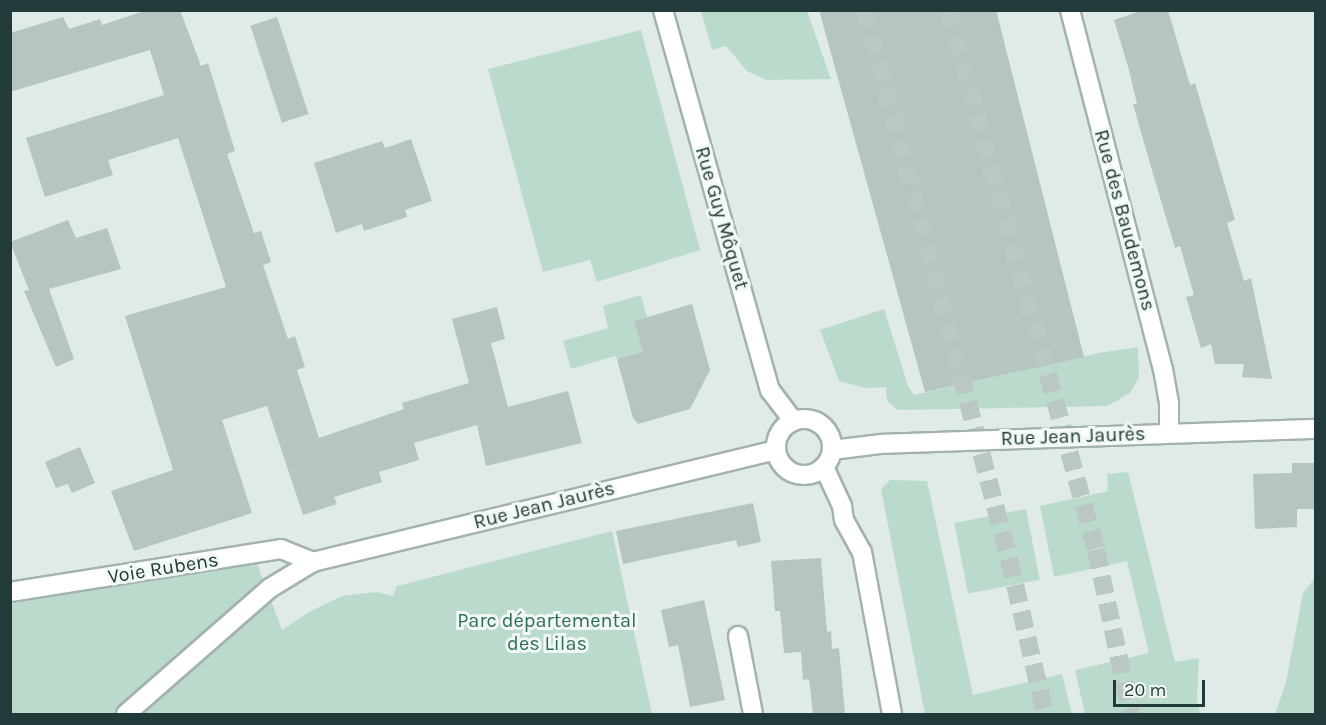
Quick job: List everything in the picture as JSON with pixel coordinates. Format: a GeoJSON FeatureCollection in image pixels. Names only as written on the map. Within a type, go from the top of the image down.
{"type":"FeatureCollection","features":[{"type":"Feature","properties":{"kind":"street","name":"Rue Guy Môquet"},"geometry":{"type":"LineString","coordinates":[[663,10],[771,390],[793,421]]}},
{"type":"Feature","properties":{"kind":"street","name":"Rue des Baudemons"},"geometry":{"type":"LineString","coordinates":[[1070,10],[1163,369],[1168,403],[1168,432]]}},
{"type":"Feature","properties":{"kind":"street"},"geometry":{"type":"LineString","coordinates":[[802,418],[821,424],[832,440],[832,450],[824,467],[808,475],[799,475],[783,466],[776,450],[780,432],[793,421],[802,418]]}},
{"type":"Feature","properties":{"kind":"street","name":"Rue Jean Jaurès"},"geometry":{"type":"LineString","coordinates":[[832,450],[880,444],[1168,432],[1316,429]]}},
{"type":"Feature","properties":{"kind":"street","name":"Rue Jean Jaurès"},"geometry":{"type":"LineString","coordinates":[[126,714],[270,588],[313,562],[776,450]]}},
{"type":"Feature","properties":{"kind":"street"},"geometry":{"type":"LineString","coordinates":[[824,467],[843,506],[844,520],[862,552],[892,714]]}},
{"type":"Feature","properties":{"kind":"street","name":"Voie Rubens"},"geometry":{"type":"LineString","coordinates":[[10,592],[281,549],[313,562]]}},
{"type":"Feature","properties":{"kind":"street"},"geometry":{"type":"LineString","coordinates":[[738,636],[753,714]]}},
{"type":"Feature","properties":{"kind":"green space"},"geometry":{"type":"Polygon","coordinates":[[[701,11],[807,11],[831,79],[766,80],[747,71],[726,46],[712,50],[701,11]]]}},
{"type":"Feature","properties":{"kind":"green space"},"geometry":{"type":"Polygon","coordinates":[[[641,30],[700,250],[597,282],[590,260],[543,272],[488,69],[641,30]]]}},
{"type":"Feature","properties":{"kind":"green space"},"geometry":{"type":"Polygon","coordinates":[[[641,295],[647,317],[634,321],[643,352],[617,359],[615,356],[571,369],[563,341],[608,328],[603,306],[641,295]]]}},
{"type":"Feature","properties":{"kind":"green space"},"geometry":{"type":"Polygon","coordinates":[[[884,309],[908,386],[914,395],[1099,353],[1138,347],[1139,378],[1130,393],[1107,406],[898,410],[887,401],[886,387],[866,388],[839,381],[820,330],[884,309]]]}},
{"type":"Feature","properties":{"kind":"green space"},"geometry":{"type":"Polygon","coordinates":[[[1128,472],[1175,662],[1199,658],[1197,698],[1200,714],[1085,714],[1075,670],[1149,653],[1127,561],[1054,577],[1040,506],[1108,491],[1107,474],[1128,472]]]}},
{"type":"Feature","properties":{"kind":"green space"},"geometry":{"type":"Polygon","coordinates":[[[890,480],[927,481],[973,695],[1062,674],[1072,714],[925,714],[881,489],[890,480]]]}},
{"type":"Feature","properties":{"kind":"green space"},"geometry":{"type":"Polygon","coordinates":[[[1026,509],[1040,580],[968,594],[954,523],[1026,509]]]}},
{"type":"Feature","properties":{"kind":"green space","name":"Parc départemental des Lilas"},"geometry":{"type":"Polygon","coordinates":[[[612,531],[652,714],[11,714],[11,604],[255,558],[282,630],[309,612],[342,596],[377,592],[393,596],[397,586],[612,531]]]}},
{"type":"Feature","properties":{"kind":"green space"},"geometry":{"type":"Polygon","coordinates":[[[1315,578],[1315,714],[1275,714],[1286,682],[1303,593],[1315,578]]]}},
{"type":"Feature","properties":{"kind":"building"},"geometry":{"type":"Polygon","coordinates":[[[147,10],[180,10],[201,66],[208,63],[235,151],[227,154],[254,233],[261,231],[271,262],[263,265],[288,339],[295,336],[305,367],[297,370],[319,438],[404,409],[402,403],[469,383],[452,319],[497,307],[505,339],[491,343],[508,407],[568,391],[582,443],[486,466],[477,425],[414,443],[419,460],[379,472],[382,482],[334,497],[337,504],[303,515],[267,406],[222,420],[252,513],[134,551],[111,491],[173,470],[125,316],[226,287],[178,138],[108,160],[113,175],[45,197],[26,138],[164,95],[150,50],[10,92],[10,33],[63,17],[69,29],[100,19],[102,25],[147,10]]]}},
{"type":"Feature","properties":{"kind":"building"},"geometry":{"type":"Polygon","coordinates":[[[819,10],[996,10],[1084,357],[925,392],[819,10]]]}},
{"type":"Feature","properties":{"kind":"building"},"geometry":{"type":"Polygon","coordinates":[[[1143,10],[1168,10],[1190,85],[1195,83],[1235,220],[1227,223],[1244,281],[1251,278],[1272,379],[1242,377],[1244,364],[1215,364],[1211,344],[1201,348],[1186,297],[1194,295],[1180,246],[1175,248],[1151,167],[1133,104],[1137,104],[1129,70],[1114,20],[1143,10]]]}},
{"type":"Feature","properties":{"kind":"building"},"geometry":{"type":"Polygon","coordinates":[[[277,17],[309,114],[282,123],[250,26],[277,17]]]}},
{"type":"Feature","properties":{"kind":"building"},"geometry":{"type":"Polygon","coordinates":[[[411,139],[432,201],[405,210],[407,217],[364,231],[362,224],[336,233],[314,163],[382,141],[385,148],[411,139]]]}},
{"type":"Feature","properties":{"kind":"building"},"geometry":{"type":"Polygon","coordinates":[[[68,220],[76,238],[107,228],[121,269],[49,289],[74,359],[56,367],[24,291],[29,290],[10,242],[68,220]]]}},
{"type":"Feature","properties":{"kind":"building"},"geometry":{"type":"Polygon","coordinates":[[[692,304],[710,370],[690,409],[638,424],[633,418],[617,359],[643,352],[634,321],[692,304]]]}},
{"type":"Feature","properties":{"kind":"building"},"geometry":{"type":"Polygon","coordinates":[[[80,447],[95,483],[72,493],[68,484],[56,488],[45,462],[80,447]]]}},
{"type":"Feature","properties":{"kind":"building"},"geometry":{"type":"Polygon","coordinates":[[[1292,463],[1316,463],[1316,509],[1297,509],[1297,527],[1255,529],[1253,474],[1292,473],[1292,463]]]}},
{"type":"Feature","properties":{"kind":"building"},"geometry":{"type":"Polygon","coordinates":[[[753,503],[761,542],[738,547],[736,540],[623,564],[616,531],[753,503]]]}},
{"type":"Feature","properties":{"kind":"building"},"geometry":{"type":"Polygon","coordinates":[[[821,558],[827,632],[831,631],[832,649],[839,648],[845,714],[813,714],[809,679],[803,680],[801,652],[784,653],[780,611],[775,611],[771,561],[821,558]]]}},
{"type":"Feature","properties":{"kind":"building"},"geometry":{"type":"Polygon","coordinates":[[[704,600],[725,700],[690,707],[678,645],[669,647],[661,610],[704,600]]]}},
{"type":"Feature","properties":{"kind":"tunnel"},"geometry":{"type":"LineString","coordinates":[[865,10],[1009,559],[1045,714]]}},
{"type":"Feature","properties":{"kind":"tunnel"},"geometry":{"type":"LineString","coordinates":[[948,10],[1096,550],[1131,714]]}}]}
